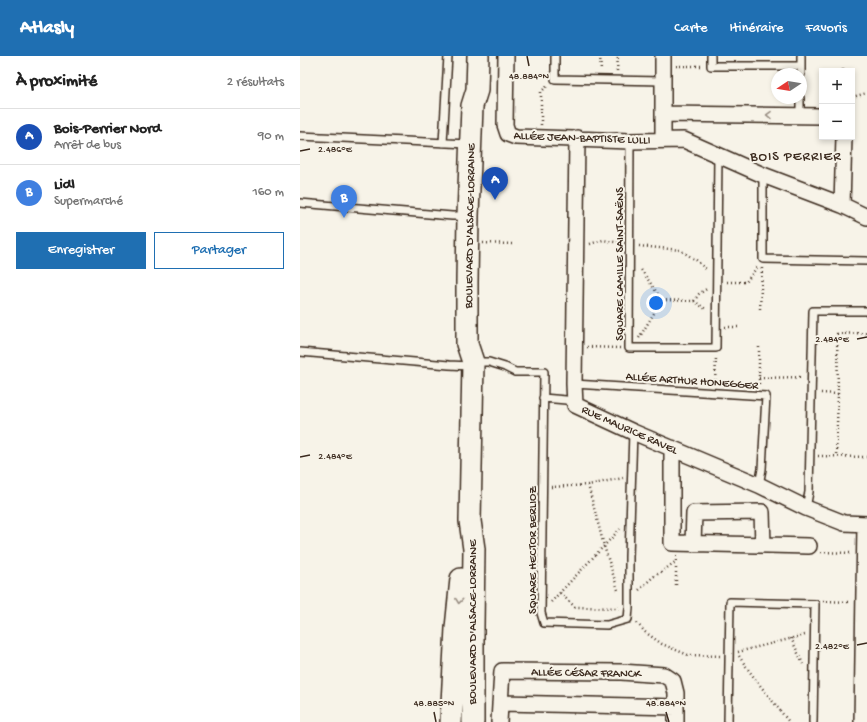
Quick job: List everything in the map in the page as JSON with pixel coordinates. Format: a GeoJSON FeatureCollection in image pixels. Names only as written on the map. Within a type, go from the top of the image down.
{"type":"FeatureCollection","features":[{"type":"Feature","properties":{"kind":"main road","name":"BOULEVARD D'ALSACE-LORRAINE"},"geometry":{"type":"LineString","coordinates":[[473,364],[467,344],[472,210],[470,144],[472,106],[477,90],[478,56]]}},
{"type":"Feature","properties":{"kind":"main road","name":"BOULEVARD D'ALSACE-LORRAINE"},"geometry":{"type":"LineString","coordinates":[[473,722],[472,626],[474,549],[470,521],[473,364],[479,346],[483,207],[479,200],[482,105],[477,90]]}},
{"type":"Feature","properties":{"kind":"main road"},"geometry":{"type":"LineString","coordinates":[[472,210],[477,227],[475,298],[480,306]]}},
{"type":"Feature","properties":{"kind":"main road","name":"BOULEVARD D'ALSACE-LORRAINE"},"geometry":{"type":"LineString","coordinates":[[451,722],[456,628],[464,550],[470,521]]}},
{"type":"Feature","properties":{"kind":"street","name":"ALLÉE JEAN-BAPTISTE LULLI"},"geometry":{"type":"LineString","coordinates":[[506,56],[505,125],[508,134],[516,137],[684,140],[763,175],[842,205],[867,217]]}},
{"type":"Feature","properties":{"kind":"street"},"geometry":{"type":"LineString","coordinates":[[663,68],[663,140]]}},
{"type":"Feature","properties":{"kind":"street"},"geometry":{"type":"LineString","coordinates":[[663,114],[819,116]]}},
{"type":"Feature","properties":{"kind":"street","name":"RUE MAURICE RAVEL"},"geometry":{"type":"LineString","coordinates":[[577,138],[575,405],[633,432],[759,485],[806,508],[844,523],[866,524]]}},
{"type":"Feature","properties":{"kind":"street"},"geometry":{"type":"LineString","coordinates":[[842,205],[844,140]]}},
{"type":"Feature","properties":{"kind":"street"},"geometry":{"type":"LineString","coordinates":[[672,448],[672,543],[810,546]]}},
{"type":"Feature","properties":{"kind":"street"},"geometry":{"type":"LineString","coordinates":[[693,544],[694,513],[762,512],[763,546]]}},
{"type":"Feature","properties":{"kind":"street"},"geometry":{"type":"LineString","coordinates":[[862,722],[865,690],[866,524]]}},
{"type":"Feature","properties":{"kind":"street","name":"ALLÉE CÉSAR FRANCK"},"geometry":{"type":"LineString","coordinates":[[499,722],[502,671],[621,672],[664,675],[672,681],[676,693],[676,722]]}},
{"type":"Feature","properties":{"kind":"street"},"geometry":{"type":"LineString","coordinates":[[500,703],[676,707]]}},
{"type":"Feature","properties":{"kind":"lane"},"geometry":{"type":"LineString","coordinates":[[443,142],[448,56]]}},
{"type":"Feature","properties":{"kind":"lane"},"geometry":{"type":"LineString","coordinates":[[555,56],[555,79],[617,80],[663,68]]}},
{"type":"Feature","properties":{"kind":"lane"},"geometry":{"type":"LineString","coordinates":[[711,56],[711,66],[801,66],[801,56]]}},
{"type":"Feature","properties":{"kind":"lane"},"geometry":{"type":"LineString","coordinates":[[800,104],[800,116]]}},
{"type":"Feature","properties":{"kind":"lane"},"geometry":{"type":"LineString","coordinates":[[300,136],[470,144]]}},
{"type":"Feature","properties":{"kind":"lane","name":"SQUARE CAMILLE SAINT-SAËNS"},"geometry":{"type":"LineString","coordinates":[[630,140],[629,348],[716,348]]}},
{"type":"Feature","properties":{"kind":"lane"},"geometry":{"type":"LineString","coordinates":[[716,348],[718,155]]}},
{"type":"Feature","properties":{"kind":"lane"},"geometry":{"type":"LineString","coordinates":[[763,175],[763,259],[867,261]]}},
{"type":"Feature","properties":{"kind":"lane"},"geometry":{"type":"LineString","coordinates":[[300,203],[452,216],[472,210]]}},
{"type":"Feature","properties":{"kind":"lane"},"geometry":{"type":"LineString","coordinates":[[806,508],[809,492],[813,311],[867,311]]}},
{"type":"Feature","properties":{"kind":"lane"},"geometry":{"type":"LineString","coordinates":[[300,352],[449,365],[473,364]]}},
{"type":"Feature","properties":{"kind":"lane","name":"SQUARE HECTOR BERLIOZ"},"geometry":{"type":"LineString","coordinates":[[473,364],[489,362],[515,372],[544,372],[541,613],[544,623],[608,625],[628,619]]}},
{"type":"Feature","properties":{"kind":"lane","name":"ALLÉE ARTHUR HONEGGER"},"geometry":{"type":"LineString","coordinates":[[574,384],[766,396],[762,469],[759,485]]}},
{"type":"Feature","properties":{"kind":"lane"},"geometry":{"type":"LineString","coordinates":[[543,398],[566,400],[575,405]]}},
{"type":"Feature","properties":{"kind":"lane"},"geometry":{"type":"LineString","coordinates":[[628,619],[633,432]]}},
{"type":"Feature","properties":{"kind":"lane"},"geometry":{"type":"LineString","coordinates":[[728,722],[730,602],[815,604],[813,722]]}},
{"type":"Feature","properties":{"kind":"path"},"geometry":{"type":"LineString","coordinates":[[600,56],[602,80]]}},
{"type":"Feature","properties":{"kind":"path"},"geometry":{"type":"LineString","coordinates":[[617,80],[618,56]]}},
{"type":"Feature","properties":{"kind":"path"},"geometry":{"type":"LineString","coordinates":[[663,68],[711,66]]}},
{"type":"Feature","properties":{"kind":"path"},"geometry":{"type":"LineString","coordinates":[[540,137],[541,92],[555,79]]}},
{"type":"Feature","properties":{"kind":"path"},"geometry":{"type":"LineString","coordinates":[[855,96],[867,93]]}},
{"type":"Feature","properties":{"kind":"path"},"geometry":{"type":"LineString","coordinates":[[576,248],[603,240],[630,245],[680,250],[696,260],[711,273],[717,282]]}},
{"type":"Feature","properties":{"kind":"path"},"geometry":{"type":"LineString","coordinates":[[482,244],[512,244]]}},
{"type":"Feature","properties":{"kind":"path"},"geometry":{"type":"LineString","coordinates":[[694,301],[699,294],[717,282],[746,282],[763,259]]}},
{"type":"Feature","properties":{"kind":"path"},"geometry":{"type":"LineString","coordinates":[[760,309],[763,259]]}},
{"type":"Feature","properties":{"kind":"path"},"geometry":{"type":"LineString","coordinates":[[662,300],[694,301],[716,315]]}},
{"type":"Feature","properties":{"kind":"path"},"geometry":{"type":"LineString","coordinates":[[836,456],[838,394],[837,334],[867,333]]}},
{"type":"Feature","properties":{"kind":"path"},"geometry":{"type":"LineString","coordinates":[[759,347],[760,395]]}},
{"type":"Feature","properties":{"kind":"path"},"geometry":{"type":"LineString","coordinates":[[714,393],[716,348]]}},
{"type":"Feature","properties":{"kind":"path"},"geometry":{"type":"LineString","coordinates":[[760,378],[811,376]]}},
{"type":"Feature","properties":{"kind":"path"},"geometry":{"type":"LineString","coordinates":[[811,393],[838,394]]}},
{"type":"Feature","properties":{"kind":"path"},"geometry":{"type":"LineString","coordinates":[[810,456],[867,457]]}},
{"type":"Feature","properties":{"kind":"path"},"geometry":{"type":"LineString","coordinates":[[542,487],[588,486],[631,476]]}},
{"type":"Feature","properties":{"kind":"path"},"geometry":{"type":"LineString","coordinates":[[588,486],[619,594]]}},
{"type":"Feature","properties":{"kind":"path"},"geometry":{"type":"LineString","coordinates":[[541,613],[630,518]]}},
{"type":"Feature","properties":{"kind":"path"},"geometry":{"type":"LineString","coordinates":[[676,544],[676,588]]}},
{"type":"Feature","properties":{"kind":"path"},"geometry":{"type":"LineString","coordinates":[[810,546],[814,552],[865,553]]}},
{"type":"Feature","properties":{"kind":"path"},"geometry":{"type":"LineString","coordinates":[[629,600],[653,577],[675,562]]}},
{"type":"Feature","properties":{"kind":"path"},"geometry":{"type":"LineString","coordinates":[[560,593],[575,608],[624,608],[628,619],[634,620],[645,632],[662,644],[688,655],[729,656],[737,652],[815,632]]}},
{"type":"Feature","properties":{"kind":"path"},"geometry":{"type":"LineString","coordinates":[[815,604],[822,601],[852,602],[854,605]]}},
{"type":"Feature","properties":{"kind":"path"},"geometry":{"type":"LineString","coordinates":[[791,638],[814,686]]}},
{"type":"Feature","properties":{"kind":"path"},"geometry":{"type":"LineString","coordinates":[[737,652],[749,672],[789,722]]}},
{"type":"Feature","properties":{"kind":"place","name":"Bois-Perrier Nord"},"geometry":{"type":"Point","coordinates":[495,200]}},
{"type":"Feature","properties":{"kind":"place","name":"Lidl"},"geometry":{"type":"Point","coordinates":[344,218]}},
{"type":"Feature","properties":{"kind":"district","name":"BOIS PERRIER"},"geometry":{"type":"Point","coordinates":[796,155]}}]}
